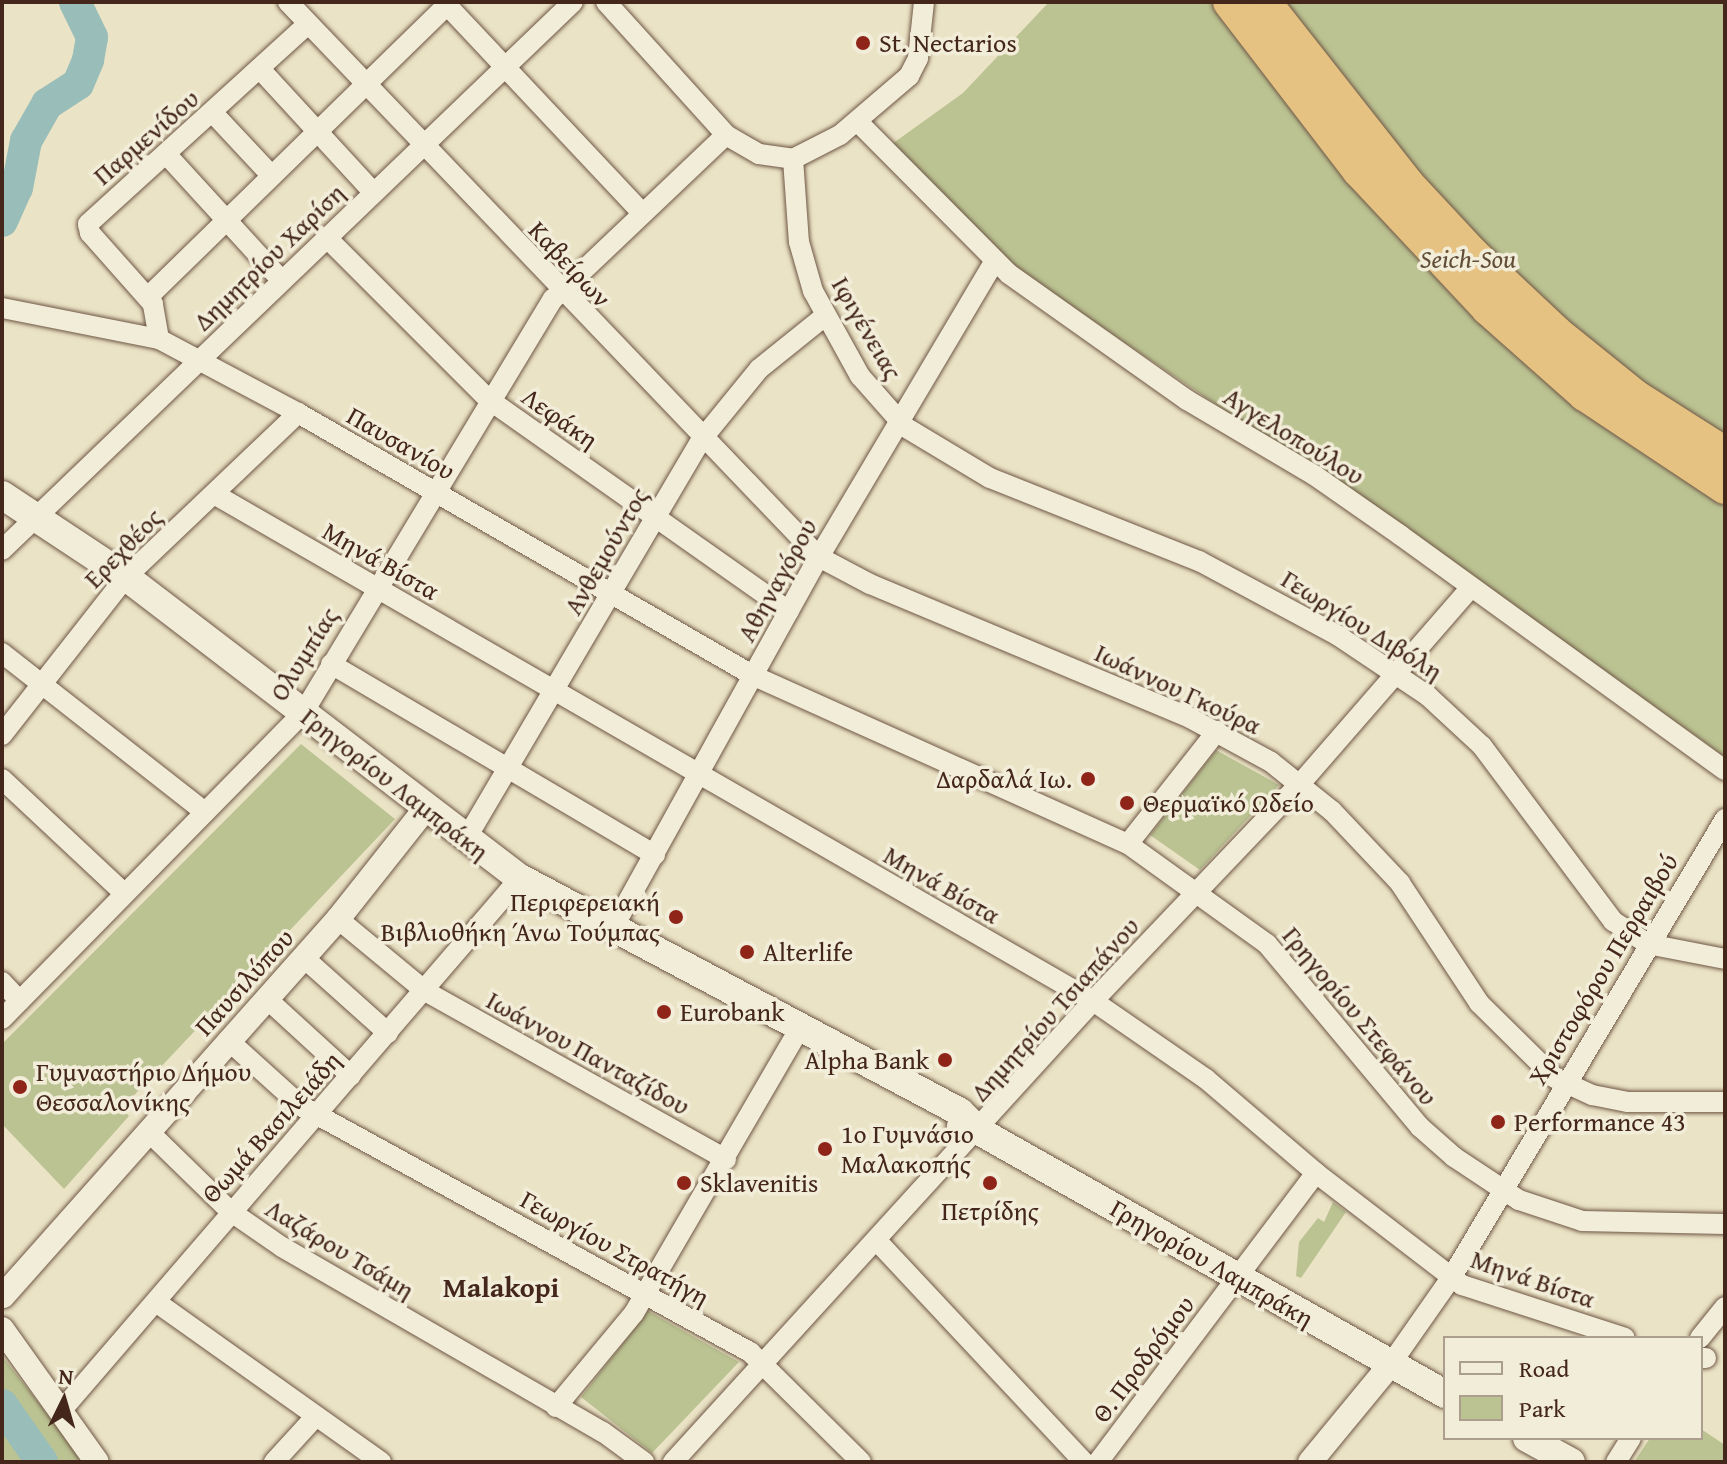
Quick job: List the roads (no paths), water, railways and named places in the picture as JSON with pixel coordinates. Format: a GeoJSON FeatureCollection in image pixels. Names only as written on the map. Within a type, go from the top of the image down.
{"type":"FeatureCollection","features":[{"type":"Feature","properties":{"kind":"highway"},"geometry":{"type":"LineString","coordinates":[[1230,2],[1359,170],[1488,308],[1585,394],[1725,487]]}},
{"type":"Feature","properties":{"kind":"highway"},"geometry":{"type":"LineString","coordinates":[[1264,2],[1407,184],[1472,254],[1556,333],[1634,396],[1725,454]]}},
{"type":"Feature","properties":{"kind":"main road","name":"Γρηγορίου Λαμπράκη"},"geometry":{"type":"LineString","coordinates":[[2,495],[126,577],[520,878],[805,1033],[825,1038],[960,1112],[979,1131],[1443,1393]]}},
{"type":"Feature","properties":{"kind":"main road"},"geometry":{"type":"LineString","coordinates":[[1531,1440],[1571,1462]]}},
{"type":"Feature","properties":{"kind":"street","name":"Καβείρων"},"geometry":{"type":"LineString","coordinates":[[288,2],[559,290],[819,557]]}},
{"type":"Feature","properties":{"kind":"street","name":"Δημητρίου Χαρίση"},"geometry":{"type":"LineString","coordinates":[[2,550],[573,2]]}},
{"type":"Feature","properties":{"kind":"street"},"geometry":{"type":"LineString","coordinates":[[606,2],[726,135],[759,154],[793,159],[857,121],[914,69],[924,2]]}},
{"type":"Feature","properties":{"kind":"street"},"geometry":{"type":"LineString","coordinates":[[159,339],[158,315],[148,297],[318,133],[445,4],[503,70],[642,213]]}},
{"type":"Feature","properties":{"kind":"street","name":"Παρμενίδου"},"geometry":{"type":"LineString","coordinates":[[148,297],[88,227],[308,24]]}},
{"type":"Feature","properties":{"kind":"street"},"geometry":{"type":"LineString","coordinates":[[260,69],[373,192]]}},
{"type":"Feature","properties":{"kind":"street"},"geometry":{"type":"LineString","coordinates":[[213,113],[272,176]]}},
{"type":"Feature","properties":{"kind":"street","name":"Αγγελοπούλου"},"geometry":{"type":"LineString","coordinates":[[857,121],[994,262],[1187,400],[1314,475],[1725,770]]}},
{"type":"Feature","properties":{"kind":"street","name":"Ολυμπίας"},"geometry":{"type":"LineString","coordinates":[[2,1019],[303,713],[432,491],[559,290],[726,135]]}},
{"type":"Feature","properties":{"kind":"street"},"geometry":{"type":"LineString","coordinates":[[167,155],[281,280]]}},
{"type":"Feature","properties":{"kind":"street","name":"Ιφιγένειας"},"geometry":{"type":"LineString","coordinates":[[793,159],[799,242],[825,316],[860,376],[898,420]]}},
{"type":"Feature","properties":{"kind":"street","name":"Λεφάκη"},"geometry":{"type":"LineString","coordinates":[[326,237],[488,399],[789,611]]}},
{"type":"Feature","properties":{"kind":"street","name":"Αθηναγόρου"},"geometry":{"type":"LineString","coordinates":[[613,928],[819,557],[994,262]]}},
{"type":"Feature","properties":{"kind":"street","name":"Παυσανίου"},"geometry":{"type":"LineString","coordinates":[[2,308],[159,339],[298,413],[754,676]]}},
{"type":"Feature","properties":{"kind":"street","name":"Ανθεμούντος"},"geometry":{"type":"LineString","coordinates":[[466,839],[510,770],[702,439],[759,369],[825,316]]}},
{"type":"Feature","properties":{"kind":"street","name":"Ερεχθέος"},"geometry":{"type":"LineString","coordinates":[[2,735],[126,577],[298,413]]}},
{"type":"Feature","properties":{"kind":"street","name":"Γεωργίου Διβόλη"},"geometry":{"type":"LineString","coordinates":[[898,420],[931,446],[1002,484],[1236,579],[1396,674],[1482,746],[1528,801],[1602,909],[1648,944],[1725,959]]}},
{"type":"Feature","properties":{"kind":"street","name":"Μηνά Βίστα"},"geometry":{"type":"LineString","coordinates":[[214,494],[699,777],[1093,1001],[1206,1079],[1316,1173],[1451,1278],[1619,1336]]}},
{"type":"Feature","properties":{"kind":"street","name":"Ιωάννου Γκούρα"},"geometry":{"type":"LineString","coordinates":[[819,557],[870,584],[1217,731],[1300,784],[1400,883],[1491,1018],[1567,1085],[1628,1102],[1725,1102]]}},
{"type":"Feature","properties":{"kind":"street","name":"Δημητρίου Τσιαπάνου"},"geometry":{"type":"LineString","coordinates":[[673,1462],[766,1365],[1093,1001],[1300,784],[1471,587]]}},
{"type":"Feature","properties":{"kind":"street"},"geometry":{"type":"LineString","coordinates":[[2,653],[205,812]]}},
{"type":"Feature","properties":{"kind":"street"},"geometry":{"type":"LineString","coordinates":[[331,664],[655,855]]}},
{"type":"Feature","properties":{"kind":"street","name":"Γρηγορίου Στεφάνου"},"geometry":{"type":"LineString","coordinates":[[754,676],[1128,844],[1198,892],[1286,962],[1430,1138],[1504,1191],[1539,1210],[1582,1221],[1725,1224]]}},
{"type":"Feature","properties":{"kind":"street"},"geometry":{"type":"LineString","coordinates":[[1128,844],[1217,731]]}},
{"type":"Feature","properties":{"kind":"street"},"geometry":{"type":"LineString","coordinates":[[2,779],[125,894]]}},
{"type":"Feature","properties":{"kind":"street","name":"Παυσιλύπου"},"geometry":{"type":"LineString","coordinates":[[2,1292],[338,919],[426,808]]}},
{"type":"Feature","properties":{"kind":"street","name":"Χριστοφόρου Περραιβού"},"geometry":{"type":"LineString","coordinates":[[1310,1462],[1390,1365],[1451,1278],[1725,819]]}},
{"type":"Feature","properties":{"kind":"street","name":"Θωμά Βασιλειάδη"},"geometry":{"type":"LineString","coordinates":[[61,1411],[230,1211],[351,1076],[520,878]]}},
{"type":"Feature","properties":{"kind":"street","name":"Ιωάννου Πανταζίδου"},"geometry":{"type":"LineString","coordinates":[[338,919],[425,991],[726,1159]]}},
{"type":"Feature","properties":{"kind":"street"},"geometry":{"type":"LineString","coordinates":[[303,957],[388,1033]]}},
{"type":"Feature","properties":{"kind":"street"},"geometry":{"type":"LineString","coordinates":[[2,982],[20,1001]]}},
{"type":"Feature","properties":{"kind":"street"},"geometry":{"type":"LineString","coordinates":[[266,998],[351,1076]]}},
{"type":"Feature","properties":{"kind":"street"},"geometry":{"type":"LineString","coordinates":[[556,1407],[645,1294],[805,1033]]}},
{"type":"Feature","properties":{"kind":"street","name":"Γεωργίου Στρατήγη"},"geometry":{"type":"LineString","coordinates":[[228,1040],[297,1103],[645,1294],[766,1365],[861,1462]]}},
{"type":"Feature","properties":{"kind":"street","name":"Λαζάρου Τσάμη"},"geometry":{"type":"LineString","coordinates":[[149,1132],[230,1211],[644,1462]]}},
{"type":"Feature","properties":{"kind":"street","name":"Θ. Προδρόμου"},"geometry":{"type":"LineString","coordinates":[[1098,1462],[1316,1173]]}},
{"type":"Feature","properties":{"kind":"street"},"geometry":{"type":"LineString","coordinates":[[877,1241],[1084,1462]]}},
{"type":"Feature","properties":{"kind":"street"},"geometry":{"type":"LineString","coordinates":[[156,1302],[381,1462]]}},
{"type":"Feature","properties":{"kind":"street"},"geometry":{"type":"LineString","coordinates":[[1702,1336],[1725,1307]]}},
{"type":"Feature","properties":{"kind":"street"},"geometry":{"type":"LineString","coordinates":[[2,1329],[97,1462]]}},
{"type":"Feature","properties":{"kind":"street"},"geometry":{"type":"LineString","coordinates":[[274,1462],[316,1416]]}},
{"type":"Feature","properties":{"kind":"street"},"geometry":{"type":"LineString","coordinates":[[1616,1462],[1630,1440]]}},
{"type":"Feature","properties":{"kind":"waterway"},"geometry":{"type":"LineString","coordinates":[[2,221],[17,188],[26,141],[47,104],[78,84],[88,60],[92,37],[75,2]]}},
{"type":"Feature","properties":{"kind":"waterway"},"geometry":{"type":"LineString","coordinates":[[2,1405],[42,1462]]}},
{"type":"Feature","properties":{"kind":"place","name":"St. Nectarios"},"geometry":{"type":"Point","coordinates":[863,43]}},
{"type":"Feature","properties":{"kind":"place","name":"Δαρδαλά Ιω."},"geometry":{"type":"Point","coordinates":[1088,779]}},
{"type":"Feature","properties":{"kind":"place","name":"Θερμαϊκό Ωδείο"},"geometry":{"type":"Point","coordinates":[1127,803]}},
{"type":"Feature","properties":{"kind":"place","name":"Περιφερειακή Βιβλιοθήκη Άνω Τούμπας"},"geometry":{"type":"Point","coordinates":[676,917]}},
{"type":"Feature","properties":{"kind":"place","name":"Alterlife"},"geometry":{"type":"Point","coordinates":[747,952]}},
{"type":"Feature","properties":{"kind":"place","name":"Eurobank"},"geometry":{"type":"Point","coordinates":[664,1012]}},
{"type":"Feature","properties":{"kind":"place","name":"Alpha Bank"},"geometry":{"type":"Point","coordinates":[945,1060]}},
{"type":"Feature","properties":{"kind":"place","name":"Γυμναστήριο Δήμου Θεσσαλονίκης"},"geometry":{"type":"Point","coordinates":[20,1087]}},
{"type":"Feature","properties":{"kind":"place","name":"Performance 43"},"geometry":{"type":"Point","coordinates":[1498,1122]}},
{"type":"Feature","properties":{"kind":"place","name":"1ο Γυμνάσιο Μαλακοπής"},"geometry":{"type":"Point","coordinates":[825,1149]}},
{"type":"Feature","properties":{"kind":"place","name":"Sklavenitis"},"geometry":{"type":"Point","coordinates":[684,1183]}},
{"type":"Feature","properties":{"kind":"place","name":"Πετρίδης"},"geometry":{"type":"Point","coordinates":[990,1183]}},
{"type":"Feature","properties":{"kind":"district","name":"Malakopi"},"geometry":{"type":"Point","coordinates":[501,1287]}},
{"type":"Feature","properties":{"kind":"park label","name":"Seich-Sou"},"geometry":{"type":"Point","coordinates":[1468,259]}}]}
